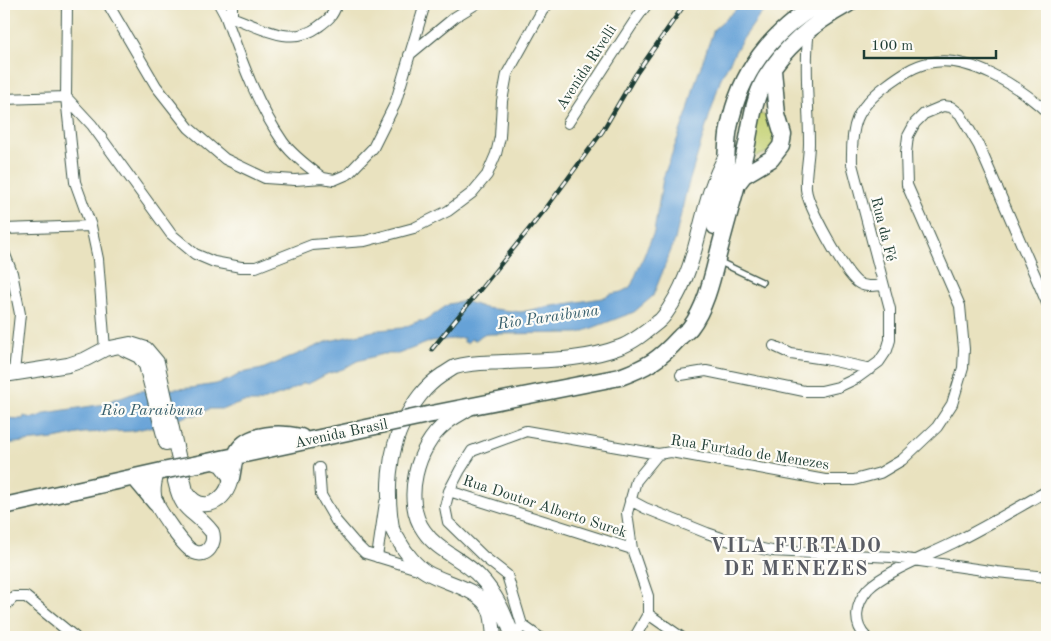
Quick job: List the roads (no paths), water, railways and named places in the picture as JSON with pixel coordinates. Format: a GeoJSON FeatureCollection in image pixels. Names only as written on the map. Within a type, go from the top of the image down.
{"type":"FeatureCollection","features":[{"type":"Feature","properties":{"kind":"highway"},"geometry":{"type":"LineString","coordinates":[[713,255],[723,192],[729,128],[736,101],[757,59],[771,41],[786,26],[818,4]]}},
{"type":"Feature","properties":{"kind":"highway"},"geometry":{"type":"LineString","coordinates":[[713,255],[737,184],[755,108],[765,80],[787,50],[809,28],[848,4]]}},
{"type":"Feature","properties":{"kind":"highway"},"geometry":{"type":"LineString","coordinates":[[737,184],[744,175],[771,159],[781,146],[783,135],[777,116],[772,69]]}},
{"type":"Feature","properties":{"kind":"highway"},"geometry":{"type":"LineString","coordinates":[[766,162],[743,159],[736,155],[732,148],[729,128],[735,117],[741,112],[755,108],[777,116]]}},
{"type":"Feature","properties":{"kind":"highway","name":"Avenida Brasil"},"geometry":{"type":"LineString","coordinates":[[236,456],[244,443],[261,437],[288,434],[310,439],[620,377],[644,368],[662,356],[680,336],[682,325],[695,300],[713,255]]}},
{"type":"Feature","properties":{"kind":"highway"},"geometry":{"type":"LineString","coordinates":[[4,506],[236,456],[231,478]]}},
{"type":"Feature","properties":{"kind":"highway"},"geometry":{"type":"LineString","coordinates":[[134,478],[156,503]]}},
{"type":"Feature","properties":{"kind":"main road"},"geometry":{"type":"LineString","coordinates":[[494,637],[490,611],[482,600],[425,572],[404,550],[393,530],[388,484],[398,433],[414,402],[424,390],[436,379],[454,368],[474,364],[575,358],[598,354],[622,347],[660,321],[676,298],[686,275],[717,171],[726,156]]}},
{"type":"Feature","properties":{"kind":"main road"},"geometry":{"type":"LineString","coordinates":[[9,374],[68,365],[86,359],[105,349],[120,347],[139,356],[146,365],[154,370],[171,443],[186,491],[192,500],[202,504],[214,502],[228,490],[231,478],[225,469],[205,462]]}},
{"type":"Feature","properties":{"kind":"main road"},"geometry":{"type":"LineString","coordinates":[[471,407],[445,424],[429,442],[419,463],[413,485],[414,513],[424,532],[441,549],[479,576],[496,596],[514,637]]}},
{"type":"Feature","properties":{"kind":"main road"},"geometry":{"type":"LineString","coordinates":[[159,472],[154,488],[156,503],[178,536],[189,548],[198,553],[203,552],[211,547],[214,537],[204,523],[188,511],[180,501],[171,443]]}},
{"type":"Feature","properties":{"kind":"street"},"geometry":{"type":"LineString","coordinates":[[67,4],[66,97],[75,182],[91,226],[98,260],[105,349]]}},
{"type":"Feature","properties":{"kind":"street"},"geometry":{"type":"LineString","coordinates":[[108,4],[156,86],[189,128],[225,159],[265,178],[295,180],[323,178],[334,180],[348,174],[373,148],[395,104],[425,4]]}},
{"type":"Feature","properties":{"kind":"street"},"geometry":{"type":"LineString","coordinates":[[219,4],[229,16],[254,92],[284,143],[304,163],[323,178]]}},
{"type":"Feature","properties":{"kind":"street"},"geometry":{"type":"LineString","coordinates":[[229,16],[232,4]]}},
{"type":"Feature","properties":{"kind":"street"},"geometry":{"type":"LineString","coordinates":[[229,16],[265,31],[293,36],[314,30],[331,18],[337,4]]}},
{"type":"Feature","properties":{"kind":"street"},"geometry":{"type":"LineString","coordinates":[[409,56],[455,17],[476,4]]}},
{"type":"Feature","properties":{"kind":"street"},"geometry":{"type":"LineString","coordinates":[[4,99],[66,97],[92,125],[171,234],[195,254],[214,262],[242,268],[256,267],[312,245],[365,240],[414,228],[448,211],[472,193],[487,175],[496,154],[500,137],[502,101],[507,74],[542,11],[548,4]]}},
{"type":"Feature","properties":{"kind":"street","name":"Avenida Rivelli"},"geometry":{"type":"LineString","coordinates":[[568,123],[647,4]]}},
{"type":"Feature","properties":{"kind":"street"},"geometry":{"type":"LineString","coordinates":[[809,28],[806,49],[809,144],[806,190],[817,218],[842,264],[858,282],[869,286],[883,285]]}},
{"type":"Feature","properties":{"kind":"street","name":"Rua da Fé"},"geometry":{"type":"LineString","coordinates":[[681,375],[706,371],[804,391],[821,392],[844,384],[871,369],[879,362],[887,350],[890,340],[890,309],[852,164],[854,123],[872,96],[906,73],[928,62],[956,62],[993,74],[1031,97],[1047,112]]}},
{"type":"Feature","properties":{"kind":"street","name":"Rua Furtado de Menezes"},"geometry":{"type":"LineString","coordinates":[[522,625],[507,576],[484,557],[448,522],[445,507],[449,491],[472,452],[526,431],[658,454],[671,452],[825,480],[854,480],[880,473],[902,460],[937,427],[952,404],[962,368],[964,349],[960,306],[907,185],[906,153],[908,136],[915,123],[924,114],[943,106],[951,108],[960,114],[979,146],[1047,303]]}},
{"type":"Feature","properties":{"kind":"street"},"geometry":{"type":"LineString","coordinates":[[4,229],[91,226]]}},
{"type":"Feature","properties":{"kind":"street"},"geometry":{"type":"LineString","coordinates":[[4,252],[12,273],[20,314],[9,374]]}},
{"type":"Feature","properties":{"kind":"street"},"geometry":{"type":"LineString","coordinates":[[774,346],[791,354],[871,369]]}},
{"type":"Feature","properties":{"kind":"street"},"geometry":{"type":"LineString","coordinates":[[635,637],[648,614],[648,596],[632,549],[627,513],[636,481],[658,454]]}},
{"type":"Feature","properties":{"kind":"street"},"geometry":{"type":"LineString","coordinates":[[319,468],[321,496],[336,521],[365,553],[425,572]]}},
{"type":"Feature","properties":{"kind":"street"},"geometry":{"type":"LineString","coordinates":[[377,557],[388,484]]}},
{"type":"Feature","properties":{"kind":"street","name":"Rua Doutor Alberto Surek"},"geometry":{"type":"LineString","coordinates":[[449,491],[632,549]]}},
{"type":"Feature","properties":{"kind":"street"},"geometry":{"type":"LineString","coordinates":[[866,637],[860,632],[856,615],[861,600],[868,589],[884,577],[984,528],[1047,491]]}},
{"type":"Feature","properties":{"kind":"street"},"geometry":{"type":"LineString","coordinates":[[630,500],[645,508],[739,544],[772,551],[892,557],[997,572],[1047,576]]}},
{"type":"Feature","properties":{"kind":"street"},"geometry":{"type":"LineString","coordinates":[[4,607],[14,597],[26,597],[75,637]]}},
{"type":"Feature","properties":{"kind":"street"},"geometry":{"type":"LineString","coordinates":[[648,614],[681,637]]}},
{"type":"Feature","properties":{"kind":"street"},"geometry":{"type":"LineString","coordinates":[[514,637],[522,625],[540,637]]}},
{"type":"Feature","properties":{"kind":"lane"},"geometry":{"type":"LineString","coordinates":[[713,255],[762,282]]}},
{"type":"Feature","properties":{"kind":"water","name":"Rio Paraibuna"},"geometry":{"type":"Polygon","coordinates":[[[742,4],[773,4],[760,15],[740,43],[721,78],[686,192],[675,240],[653,296],[634,312],[579,333],[490,334],[482,335],[476,340],[471,339],[467,343],[464,342],[464,338],[432,341],[398,354],[383,354],[357,361],[308,384],[304,383],[285,393],[259,402],[244,402],[224,409],[209,409],[198,415],[190,415],[154,429],[150,427],[132,431],[83,433],[54,439],[4,444],[4,418],[23,419],[24,416],[35,418],[45,413],[105,404],[139,391],[191,388],[216,384],[241,373],[262,369],[329,341],[378,330],[402,328],[419,321],[425,321],[449,304],[464,301],[485,308],[521,312],[602,298],[629,288],[654,232],[663,178],[688,110],[695,83],[714,29],[742,4]]]}},
{"type":"Feature","properties":{"kind":"railway"},"geometry":{"type":"LineString","coordinates":[[432,349],[547,207],[602,132],[636,74],[685,4]]}},
{"type":"Feature","properties":{"kind":"district","name":"VILA FURTADO DE MENEZES"},"geometry":{"type":"Point","coordinates":[796,556]}}]}
